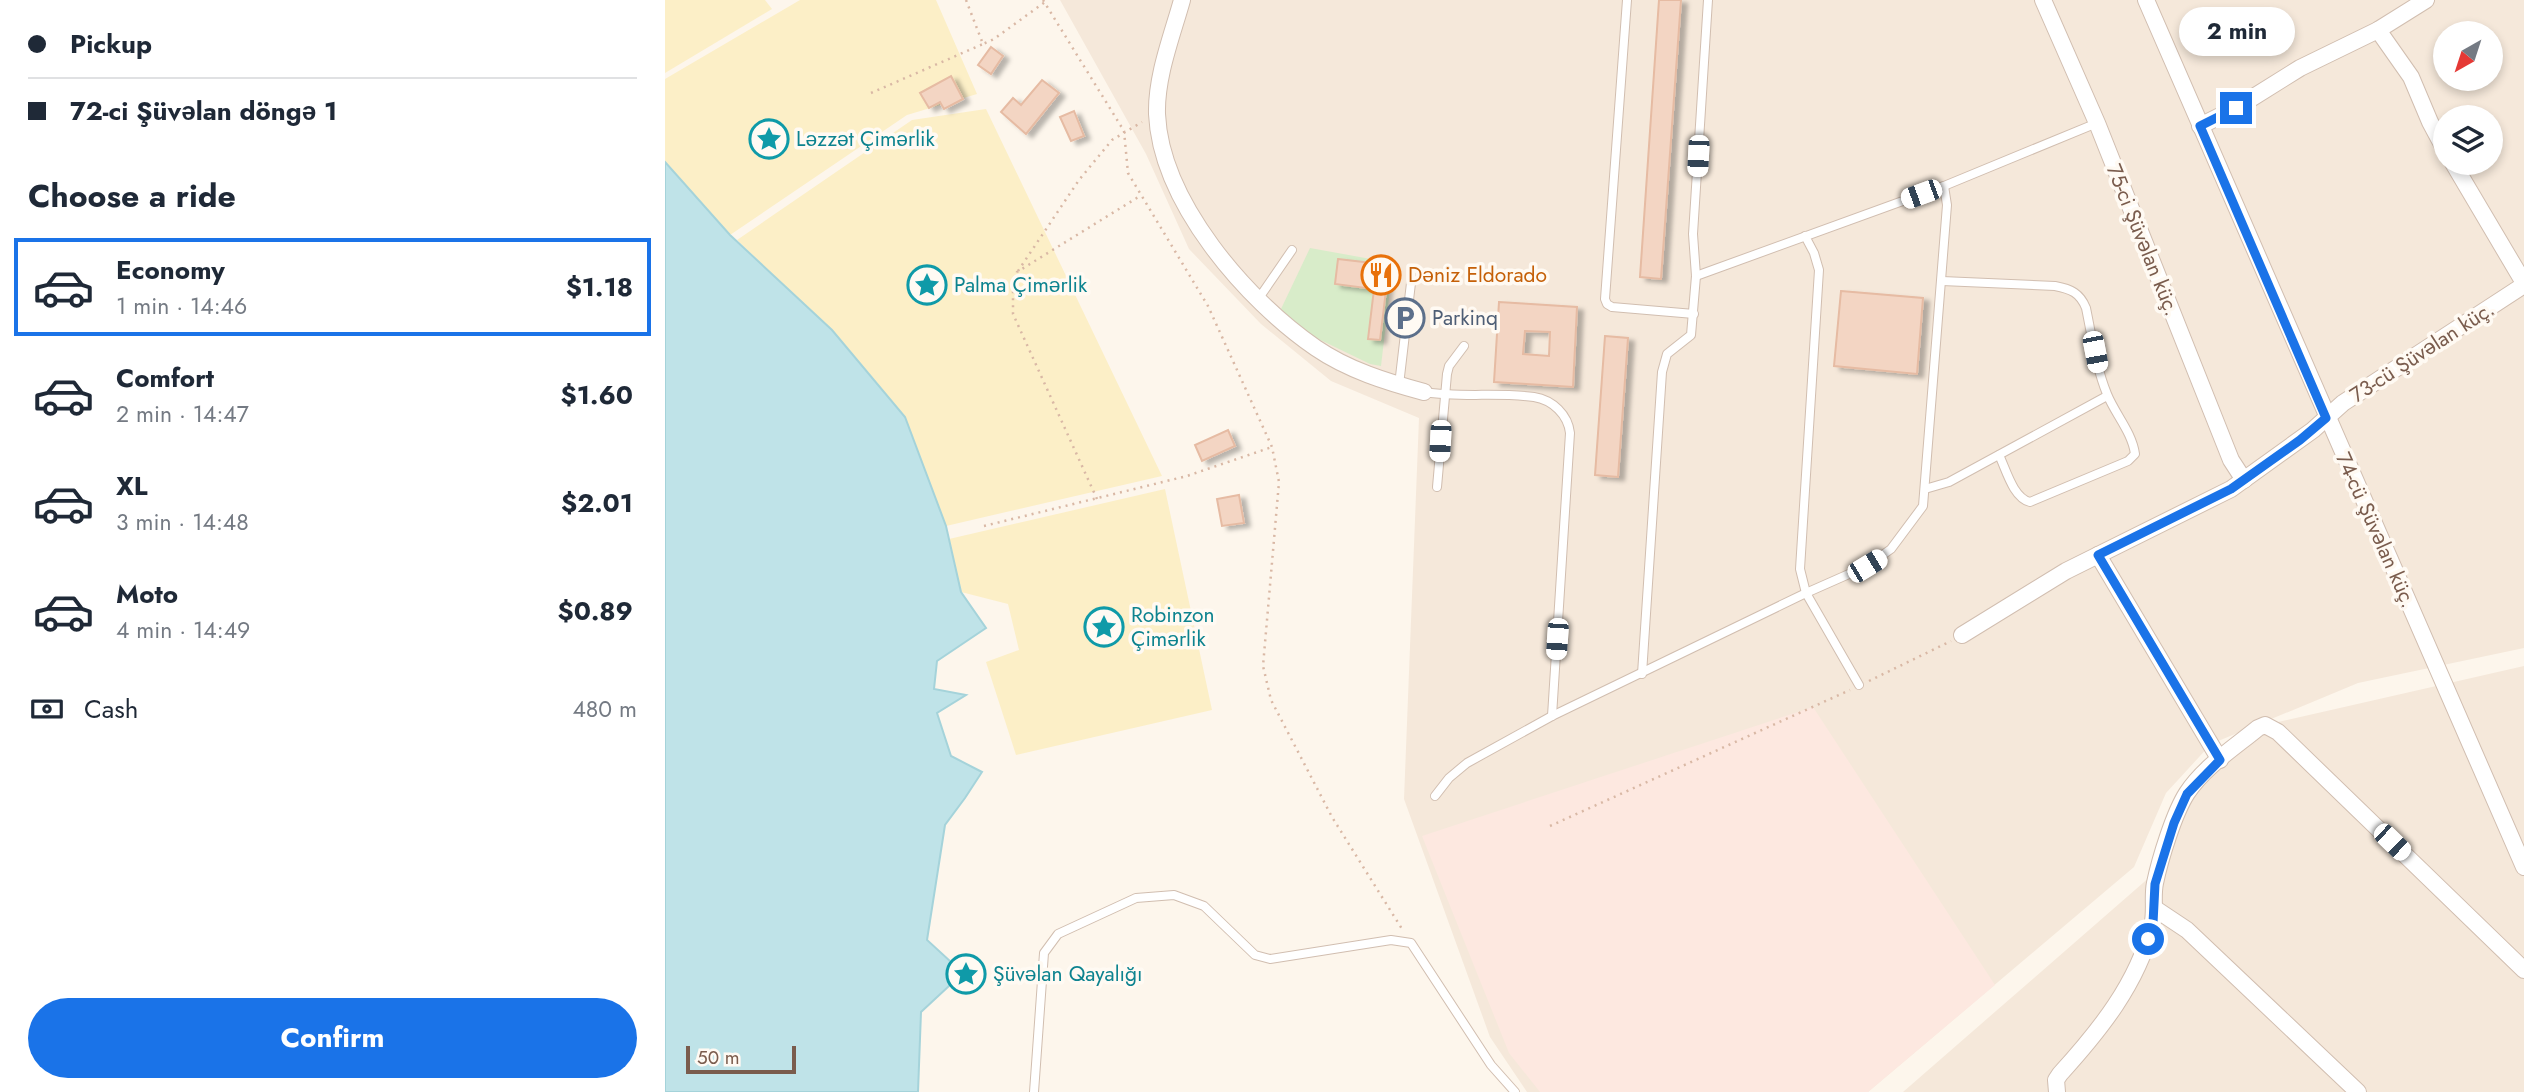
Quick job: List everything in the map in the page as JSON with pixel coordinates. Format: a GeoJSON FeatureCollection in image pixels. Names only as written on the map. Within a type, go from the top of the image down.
{"type":"FeatureCollection","features":[{"type":"Feature","properties":{"kind":"street"},"geometry":{"type":"LineString","coordinates":[[1182,0],[1161,79],[1157,114],[1160,140],[1168,169],[1189,214],[1211,245],[1259,298],[1316,348],[1359,371],[1424,391]]}},
{"type":"Feature","properties":{"kind":"street","name":"75-ci Şüvəlan küç."},"geometry":{"type":"LineString","coordinates":[[2043,0],[2097,123],[2231,460],[2243,480]]}},
{"type":"Feature","properties":{"kind":"street","name":"74-cü Şüvəlan küç."},"geometry":{"type":"LineString","coordinates":[[2146,0],[2524,867]]}},
{"type":"Feature","properties":{"kind":"street"},"geometry":{"type":"LineString","coordinates":[[2200,126],[2236,108],[2299,68],[2378,30],[2426,0]]}},
{"type":"Feature","properties":{"kind":"street"},"geometry":{"type":"LineString","coordinates":[[2378,30],[2404,64],[2433,125]]}},
{"type":"Feature","properties":{"kind":"street"},"geometry":{"type":"LineString","coordinates":[[2460,175],[2524,284]]}},
{"type":"Feature","properties":{"kind":"street","name":"73-cü Şüvəlan küç."},"geometry":{"type":"LineString","coordinates":[[1962,635],[2066,571],[2216,498],[2300,440],[2343,403],[2524,284]]}},
{"type":"Feature","properties":{"kind":"street"},"geometry":{"type":"LineString","coordinates":[[2098,555],[2220,760]]}},
{"type":"Feature","properties":{"kind":"street"},"geometry":{"type":"LineString","coordinates":[[2057,1092],[2056,1080],[2108,1017],[2131,981],[2153,923],[2155,884],[2182,804],[2193,786],[2220,760],[2265,725],[2271,727],[2524,970]]}},
{"type":"Feature","properties":{"kind":"street"},"geometry":{"type":"LineString","coordinates":[[2154,908],[2187,930],[2358,1092]]}},
{"type":"Feature","properties":{"kind":"lane"},"geometry":{"type":"LineString","coordinates":[[1627,0],[1605,299],[1612,307],[1693,314]]}},
{"type":"Feature","properties":{"kind":"lane"},"geometry":{"type":"LineString","coordinates":[[1642,674],[1662,372],[1667,354],[1691,335],[1696,276],[1693,234],[1708,0]]}},
{"type":"Feature","properties":{"kind":"lane"},"geometry":{"type":"LineString","coordinates":[[1696,276],[1944,186],[2097,123]]}},
{"type":"Feature","properties":{"kind":"lane"},"geometry":{"type":"LineString","coordinates":[[1435,796],[1449,778],[1467,763],[1552,716],[1867,566],[1891,549],[1923,506],[1947,205],[1944,186]]}},
{"type":"Feature","properties":{"kind":"lane"},"geometry":{"type":"LineString","coordinates":[[1805,236],[1819,270],[1800,569],[1806,593],[1859,685]]}},
{"type":"Feature","properties":{"kind":"lane"},"geometry":{"type":"LineString","coordinates":[[1259,298],[1292,250]]}},
{"type":"Feature","properties":{"kind":"lane"},"geometry":{"type":"LineString","coordinates":[[1942,281],[2055,286],[2069,288],[2077,293],[2086,308],[2099,374],[2133,444],[2135,454],[2128,461],[2030,502],[2018,495],[1999,455]]}},
{"type":"Feature","properties":{"kind":"lane"},"geometry":{"type":"LineString","coordinates":[[1399,385],[1411,283]]}},
{"type":"Feature","properties":{"kind":"lane"},"geometry":{"type":"LineString","coordinates":[[1437,488],[1443,395],[1449,366],[1464,346]]}},
{"type":"Feature","properties":{"kind":"lane"},"geometry":{"type":"LineString","coordinates":[[1424,391],[1443,395],[1535,397],[1550,403],[1569,423],[1552,716]]}},
{"type":"Feature","properties":{"kind":"lane"},"geometry":{"type":"LineString","coordinates":[[1925,489],[1949,482],[2108,396]]}},
{"type":"Feature","properties":{"kind":"lane"},"geometry":{"type":"LineString","coordinates":[[1034,1092],[1044,953],[1058,934],[1136,898],[1174,895],[1204,906],[1255,956],[1270,959],[1391,940],[1411,943],[1491,1065],[1515,1092]]}},
{"type":"Feature","properties":{"kind":"path"},"geometry":{"type":"LineString","coordinates":[[966,0],[983,44]]}},
{"type":"Feature","properties":{"kind":"path"},"geometry":{"type":"LineString","coordinates":[[871,93],[994,39],[1044,1],[1124,131],[1128,173],[1208,306],[1272,447],[1279,482],[1263,666],[1271,700],[1339,829],[1411,943]]}},
{"type":"Feature","properties":{"kind":"path"},"geometry":{"type":"LineString","coordinates":[[1097,499],[1013,314],[1013,292],[1017,272],[1079,180],[1112,140],[1157,114]]}},
{"type":"Feature","properties":{"kind":"path"},"geometry":{"type":"LineString","coordinates":[[1017,272],[1140,196]]}},
{"type":"Feature","properties":{"kind":"path"},"geometry":{"type":"LineString","coordinates":[[984,526],[1187,476],[1272,447]]}},
{"type":"Feature","properties":{"kind":"path"},"geometry":{"type":"LineString","coordinates":[[1550,826],[1962,635]]}},
{"type":"Feature","properties":{"kind":"shaded area"},"geometry":{"type":"Polygon","coordinates":[[[1060,0],[2524,0],[2524,648],[2358,683],[2211,744],[2166,793],[2134,867],[1868,1092],[1527,1092],[1490,1037],[1404,799],[1419,418],[1331,381],[1261,324],[1189,249],[1146,154],[1060,0]]]}},
{"type":"Feature","properties":{"kind":"shaded area"},"geometry":{"type":"Polygon","coordinates":[[[2524,666],[2524,1092],[1903,1092],[2159,869],[2187,794],[2265,725],[2524,666]]]}},
{"type":"Feature","properties":{"kind":"shaded area"},"geometry":{"type":"Polygon","coordinates":[[[1813,707],[1995,985],[1868,1092],[1540,1092],[1509,1053],[1422,836],[1813,707]]]}},
{"type":"Feature","properties":{"kind":"green space"},"geometry":{"type":"Polygon","coordinates":[[[1310,248],[1393,263],[1381,366],[1370,364],[1304,332],[1281,309],[1310,248]]]}},
{"type":"Feature","properties":{"kind":"sand"},"geometry":{"type":"Polygon","coordinates":[[[665,0],[765,0],[772,9],[665,73],[665,0]]]}},
{"type":"Feature","properties":{"kind":"sand","name":"Ləzzət Çimərlik"},"geometry":{"type":"Polygon","coordinates":[[[800,0],[936,0],[977,94],[907,115],[730,235],[665,162],[665,79],[800,0]]]}},
{"type":"Feature","properties":{"kind":"sand","name":"Palma Çimərlik"},"geometry":{"type":"Polygon","coordinates":[[[986,109],[1162,476],[946,526],[905,417],[831,330],[737,240],[912,120],[986,109]]]}},
{"type":"Feature","properties":{"kind":"sand","name":"Robinzon Çimərlik"},"geometry":{"type":"Polygon","coordinates":[[[1165,489],[1212,710],[1016,755],[986,662],[1019,650],[1008,604],[961,592],[949,539],[1165,489]]]}},
{"type":"Feature","properties":{"kind":"water"},"geometry":{"type":"Polygon","coordinates":[[[665,162],[730,235],[832,330],[905,417],[946,526],[961,592],[986,628],[937,661],[934,689],[966,695],[937,713],[951,756],[982,772],[945,825],[927,940],[963,973],[921,1012],[918,1092],[665,1092],[665,162]]]}},
{"type":"Feature","properties":{"kind":"building"},"geometry":{"type":"Polygon","coordinates":[[[1659,0],[1681,0],[1661,279],[1640,277],[1659,0]]]}},
{"type":"Feature","properties":{"kind":"building"},"geometry":{"type":"Polygon","coordinates":[[[991,47],[1003,56],[991,74],[978,65],[991,47]]]}},
{"type":"Feature","properties":{"kind":"building"},"geometry":{"type":"Polygon","coordinates":[[[951,76],[963,99],[944,109],[940,102],[929,108],[920,93],[951,76]]]}},
{"type":"Feature","properties":{"kind":"building"},"geometry":{"type":"Polygon","coordinates":[[[1042,80],[1059,93],[1026,134],[1001,112],[1013,98],[1021,105],[1042,80]]]}},
{"type":"Feature","properties":{"kind":"building"},"geometry":{"type":"Polygon","coordinates":[[[1074,111],[1084,136],[1071,141],[1060,117],[1074,111]]]}},
{"type":"Feature","properties":{"kind":"building"},"geometry":{"type":"Polygon","coordinates":[[[1338,259],[1389,265],[1380,340],[1368,339],[1374,289],[1335,284],[1338,259]]]}},
{"type":"Feature","properties":{"kind":"building"},"geometry":{"type":"Polygon","coordinates":[[[1841,291],[1923,298],[1917,374],[1834,366],[1841,291]]]}},
{"type":"Feature","properties":{"kind":"building"},"geometry":{"type":"Polygon","coordinates":[[[1499,302],[1577,307],[1573,387],[1494,382],[1499,302]],[[1525,331],[1523,354],[1549,356],[1550,332],[1525,331]]]}},
{"type":"Feature","properties":{"kind":"building"},"geometry":{"type":"Polygon","coordinates":[[[1605,336],[1628,338],[1618,477],[1595,475],[1605,336]]]}},
{"type":"Feature","properties":{"kind":"building"},"geometry":{"type":"Polygon","coordinates":[[[1228,430],[1235,446],[1202,461],[1195,445],[1228,430]]]}},
{"type":"Feature","properties":{"kind":"building"},"geometry":{"type":"Polygon","coordinates":[[[1239,495],[1244,523],[1222,526],[1217,499],[1239,495]]]}},
{"type":"Feature","properties":{"kind":"place","name":"Ləzzət Çimərlik"},"geometry":{"type":"Point","coordinates":[769,139]}},
{"type":"Feature","properties":{"kind":"place","name":"Dəniz Eldorado"},"geometry":{"type":"Point","coordinates":[1381,275]}},
{"type":"Feature","properties":{"kind":"place","name":"Palma Çimərlik"},"geometry":{"type":"Point","coordinates":[927,285]}},
{"type":"Feature","properties":{"kind":"place","name":"Parkinq"},"geometry":{"type":"Point","coordinates":[1405,318]}},
{"type":"Feature","properties":{"kind":"place","name":"Robinzon Çimərlik"},"geometry":{"type":"Point","coordinates":[1104,627]}},
{"type":"Feature","properties":{"kind":"place","name":"Şüvəlan Qayalığı"},"geometry":{"type":"Point","coordinates":[966,974]}},
{"type":"Feature","properties":{"kind":"route"},"geometry":{"type":"LineString","coordinates":[[2148,939],[2153,923],[2155,884],[2174,823],[2187,794],[2220,760],[2098,555],[2231,489],[2326,418],[2200,126],[2236,108]]}}]}
